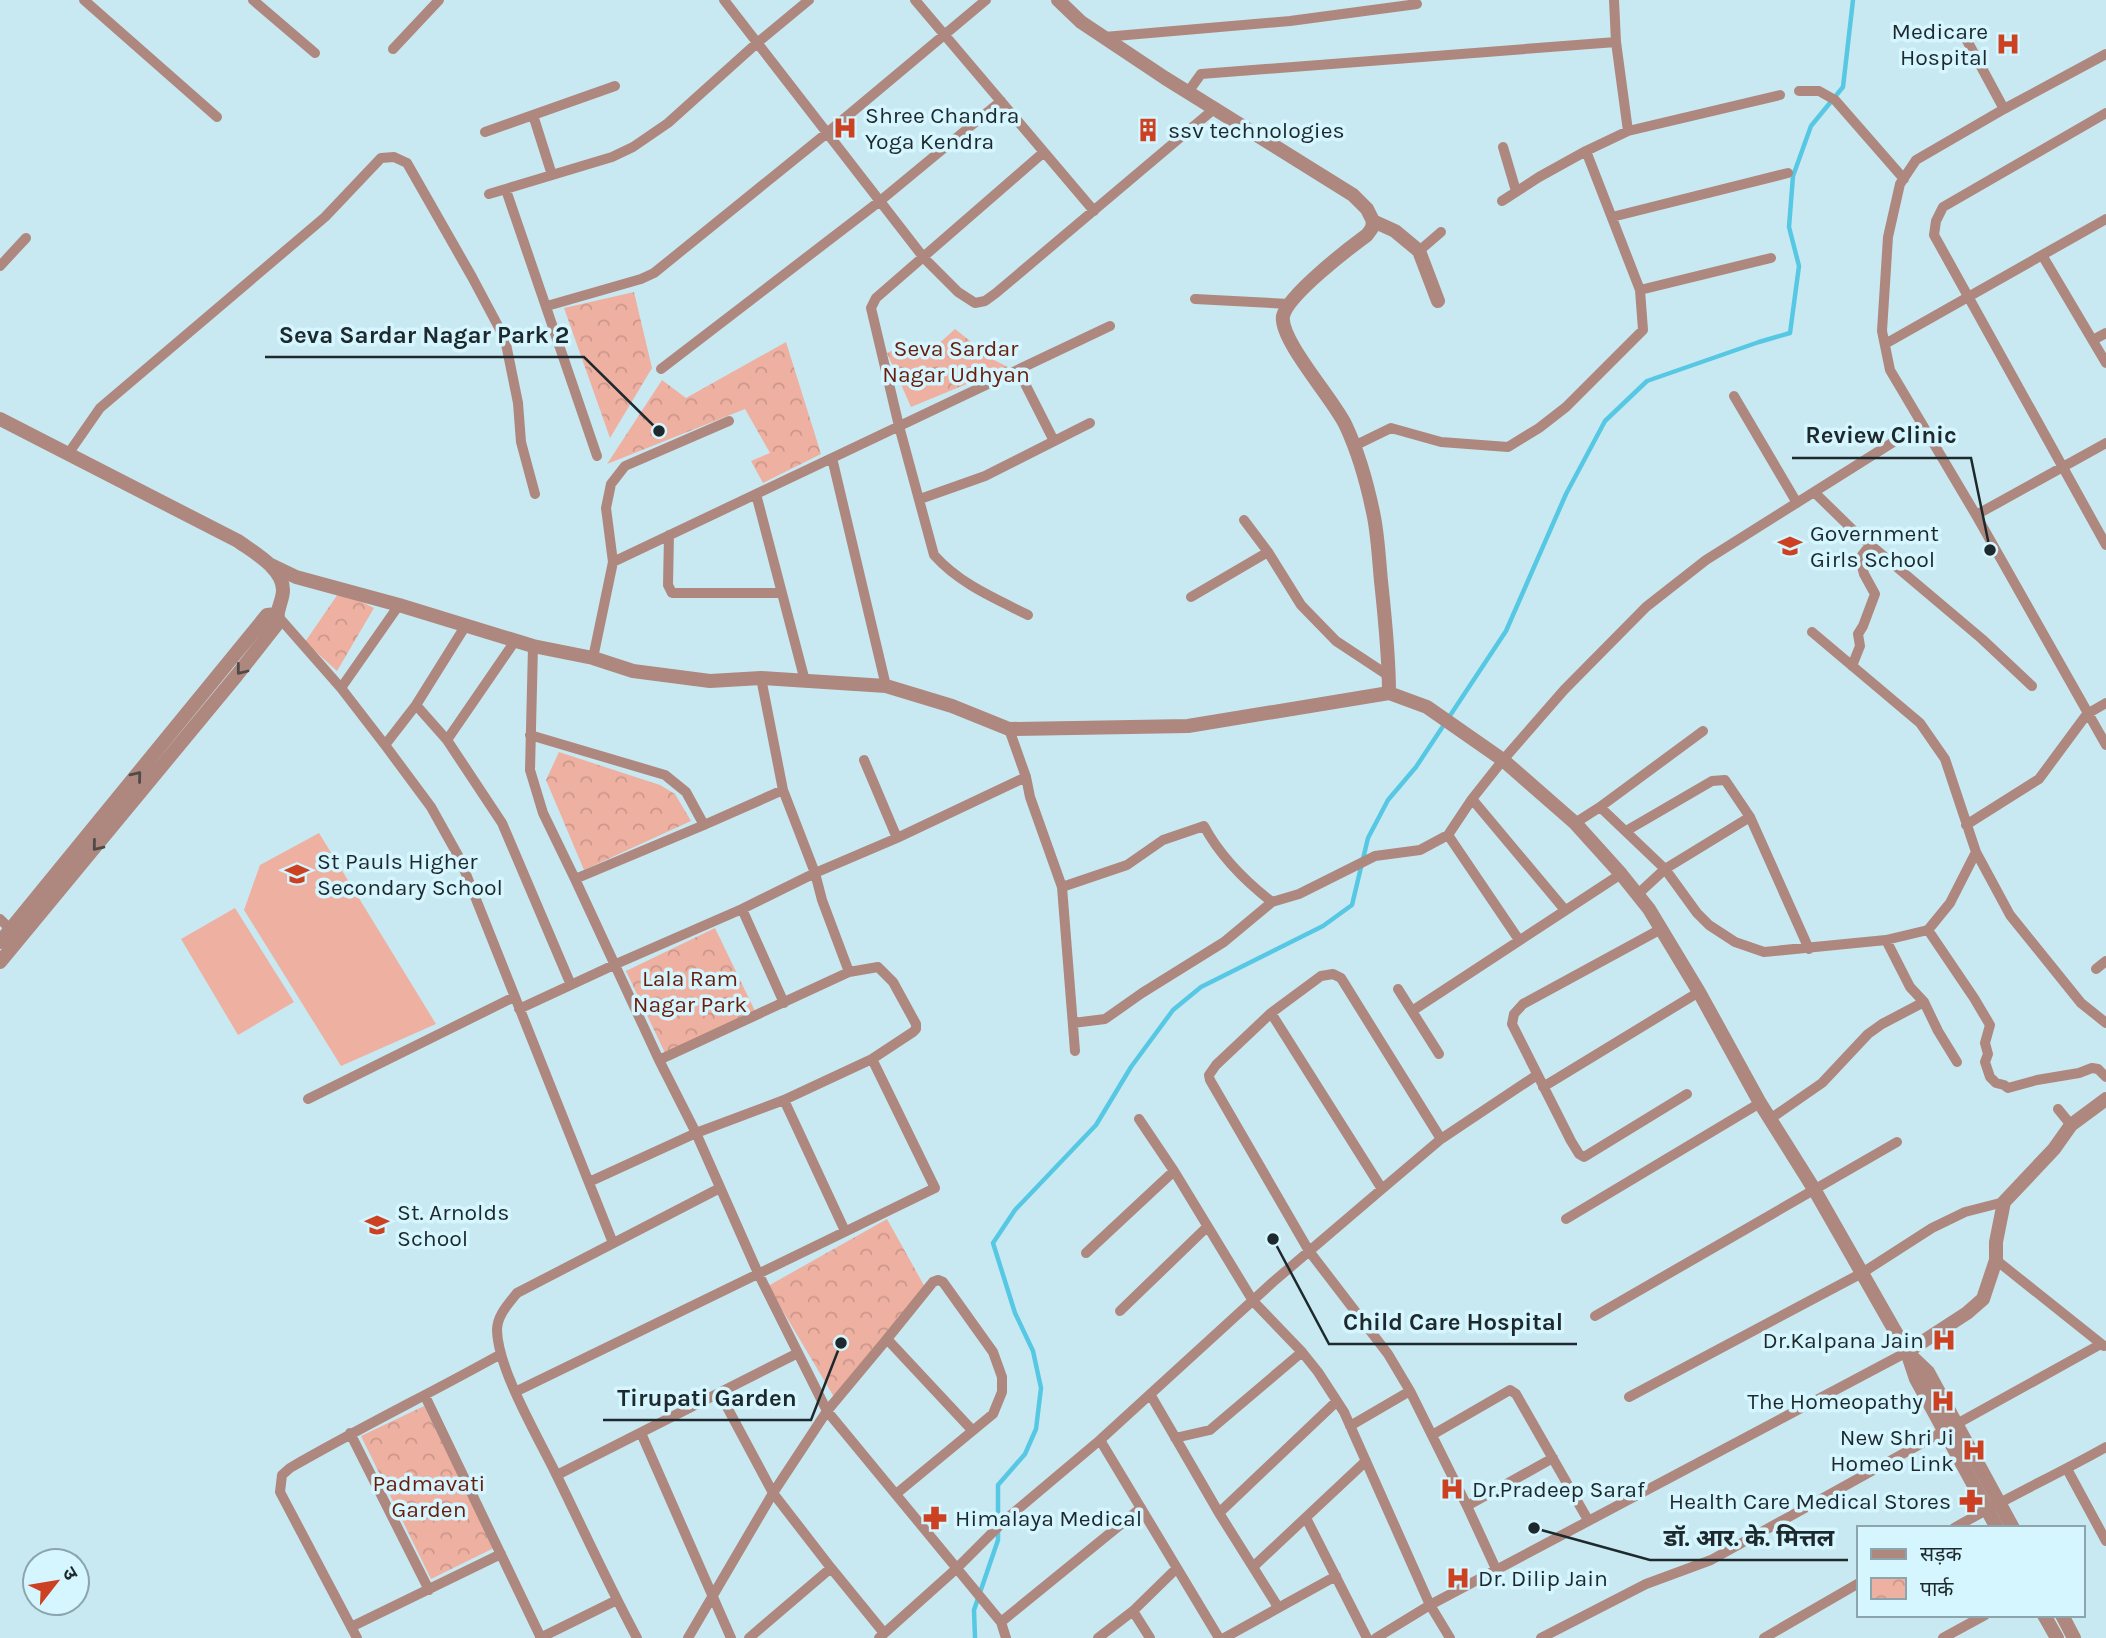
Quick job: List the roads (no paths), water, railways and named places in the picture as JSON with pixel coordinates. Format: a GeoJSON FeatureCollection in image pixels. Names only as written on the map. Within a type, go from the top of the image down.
{"type":"FeatureCollection","features":[{"type":"Feature","properties":{"kind":"street"},"geometry":{"type":"LineString","coordinates":[[84,0],[217,117]]}},
{"type":"Feature","properties":{"kind":"street"},"geometry":{"type":"LineString","coordinates":[[253,0],[315,52]]}},
{"type":"Feature","properties":{"kind":"street"},"geometry":{"type":"LineString","coordinates":[[393,49],[439,0]]}},
{"type":"Feature","properties":{"kind":"street"},"geometry":{"type":"LineString","coordinates":[[724,0],[924,258],[958,292],[975,303],[985,301],[1214,109]]}},
{"type":"Feature","properties":{"kind":"street"},"geometry":{"type":"LineString","coordinates":[[489,194],[612,157],[633,147],[668,123],[809,0]]}},
{"type":"Feature","properties":{"kind":"street"},"geometry":{"type":"LineString","coordinates":[[915,0],[1094,211]]}},
{"type":"Feature","properties":{"kind":"street"},"geometry":{"type":"LineString","coordinates":[[547,306],[654,273],[986,0]]}},
{"type":"Feature","properties":{"kind":"street"},"geometry":{"type":"LineString","coordinates":[[1058,0],[1081,22],[1353,195],[1367,209],[1373,220],[1395,231],[1419,251],[1438,301]]}},
{"type":"Feature","properties":{"kind":"street"},"geometry":{"type":"LineString","coordinates":[[1614,0],[1616,42],[1628,131]]}},
{"type":"Feature","properties":{"kind":"street"},"geometry":{"type":"LineString","coordinates":[[1104,37],[1290,20],[1417,4]]}},
{"type":"Feature","properties":{"kind":"street"},"geometry":{"type":"LineString","coordinates":[[1964,35],[2004,109]]}},
{"type":"Feature","properties":{"kind":"street"},"geometry":{"type":"LineString","coordinates":[[1188,92],[1201,74],[1616,42]]}},
{"type":"Feature","properties":{"kind":"street"},"geometry":{"type":"LineString","coordinates":[[2106,54],[1916,160],[1900,184],[1888,237],[1882,331],[1890,370],[1976,515],[2106,745]]}},
{"type":"Feature","properties":{"kind":"street"},"geometry":{"type":"LineString","coordinates":[[485,132],[615,86]]}},
{"type":"Feature","properties":{"kind":"street"},"geometry":{"type":"LineString","coordinates":[[1799,91],[1819,91],[1830,97],[1904,179]]}},
{"type":"Feature","properties":{"kind":"street"},"geometry":{"type":"LineString","coordinates":[[1502,201],[1586,151],[1628,131],[1780,95]]}},
{"type":"Feature","properties":{"kind":"street"},"geometry":{"type":"LineString","coordinates":[[661,369],[880,201],[1001,101]]}},
{"type":"Feature","properties":{"kind":"street"},"geometry":{"type":"LineString","coordinates":[[2106,113],[1943,207],[1936,221],[1934,235],[2106,545]]}},
{"type":"Feature","properties":{"kind":"street"},"geometry":{"type":"LineString","coordinates":[[533,115],[552,175]]}},
{"type":"Feature","properties":{"kind":"street"},"geometry":{"type":"LineString","coordinates":[[1503,147],[1516,191]]}},
{"type":"Feature","properties":{"kind":"street"},"geometry":{"type":"LineString","coordinates":[[1354,446],[1391,428],[1441,442],[1508,447],[1566,407],[1643,330],[1640,290],[1586,151]]}},
{"type":"Feature","properties":{"kind":"street"},"geometry":{"type":"LineString","coordinates":[[1028,615],[965,583],[934,555],[871,308],[876,298],[1044,152]]}},
{"type":"Feature","properties":{"kind":"street"},"geometry":{"type":"LineString","coordinates":[[68,454],[100,408],[325,217],[381,158],[394,156],[407,163],[505,339],[518,403],[521,442],[535,494]]}},
{"type":"Feature","properties":{"kind":"street"},"geometry":{"type":"LineString","coordinates":[[1612,217],[1788,173]]}},
{"type":"Feature","properties":{"kind":"street"},"geometry":{"type":"LineString","coordinates":[[506,190],[597,456]]}},
{"type":"Feature","properties":{"kind":"street"},"geometry":{"type":"LineString","coordinates":[[1885,344],[2106,219]]}},
{"type":"Feature","properties":{"kind":"street"},"geometry":{"type":"LineString","coordinates":[[1373,220],[1367,235],[1289,304],[1283,314],[1283,323],[1313,379],[1339,412],[1354,446],[1374,517],[1388,646],[1390,693]]}},
{"type":"Feature","properties":{"kind":"street"},"geometry":{"type":"LineString","coordinates":[[1419,251],[1441,232]]}},
{"type":"Feature","properties":{"kind":"street"},"geometry":{"type":"LineString","coordinates":[[0,265],[26,238]]}},
{"type":"Feature","properties":{"kind":"street"},"geometry":{"type":"LineString","coordinates":[[2042,256],[2106,363]]}},
{"type":"Feature","properties":{"kind":"street"},"geometry":{"type":"LineString","coordinates":[[1640,290],[1771,258]]}},
{"type":"Feature","properties":{"kind":"street"},"geometry":{"type":"LineString","coordinates":[[1195,299],[1289,304]]}},
{"type":"Feature","properties":{"kind":"street"},"geometry":{"type":"LineString","coordinates":[[613,562],[1110,326]]}},
{"type":"Feature","properties":{"kind":"street"},"geometry":{"type":"LineString","coordinates":[[2093,340],[2106,333]]}},
{"type":"Feature","properties":{"kind":"street"},"geometry":{"type":"LineString","coordinates":[[1018,370],[1054,440]]}},
{"type":"Feature","properties":{"kind":"street"},"geometry":{"type":"LineString","coordinates":[[1734,396],[1797,503]]}},
{"type":"Feature","properties":{"kind":"street"},"geometry":{"type":"LineString","coordinates":[[0,419],[238,541],[269,564],[296,577],[533,646],[593,658],[633,671],[710,681],[761,678],[886,686],[952,706],[1009,729],[1188,726],[1390,693],[1427,707],[1503,760],[1575,823],[1638,894],[1699,992],[1760,1103],[1814,1189],[1908,1352],[1916,1380],[1950,1428],[1992,1506],[2011,1526]]}},
{"type":"Feature","properties":{"kind":"street"},"geometry":{"type":"LineString","coordinates":[[593,658],[613,562],[606,508],[611,484],[625,466],[729,421]]}},
{"type":"Feature","properties":{"kind":"street"},"geometry":{"type":"LineString","coordinates":[[920,499],[985,476],[1090,423]]}},
{"type":"Feature","properties":{"kind":"street"},"geometry":{"type":"LineString","coordinates":[[1073,1023],[1105,1019],[1224,942],[1272,902],[1299,894],[1375,856],[1420,849],[1448,835],[1503,760],[1564,690],[1646,607],[1706,560],[1922,424]]}},
{"type":"Feature","properties":{"kind":"street"},"geometry":{"type":"LineString","coordinates":[[1976,515],[2106,443]]}},
{"type":"Feature","properties":{"kind":"street"},"geometry":{"type":"LineString","coordinates":[[832,458],[886,686]]}},
{"type":"Feature","properties":{"kind":"street"},"geometry":{"type":"LineString","coordinates":[[1815,492],[1838,517],[1982,639],[2032,686]]}},
{"type":"Feature","properties":{"kind":"street"},"geometry":{"type":"LineString","coordinates":[[756,494],[804,681]]}},
{"type":"Feature","properties":{"kind":"street"},"geometry":{"type":"LineString","coordinates":[[1244,520],[1268,552],[1301,605],[1336,641],[1390,677]]}},
{"type":"Feature","properties":{"kind":"street"},"geometry":{"type":"LineString","coordinates":[[669,535],[668,585],[672,593],[782,593]]}},
{"type":"Feature","properties":{"kind":"street"},"geometry":{"type":"LineString","coordinates":[[1852,666],[1860,646],[1858,634],[1875,594],[1860,566],[1860,558],[1870,545]]}},
{"type":"Feature","properties":{"kind":"street"},"geometry":{"type":"LineString","coordinates":[[1191,597],[1268,552]]}},
{"type":"Feature","properties":{"kind":"street"},"geometry":{"type":"LineString","coordinates":[[0,962],[278,623],[275,614],[283,591],[280,579],[269,564]]}},
{"type":"Feature","properties":{"kind":"street"},"geometry":{"type":"LineString","coordinates":[[341,688],[399,605]]}},
{"type":"Feature","properties":{"kind":"street"},"geometry":{"type":"LineString","coordinates":[[275,614],[341,688],[385,745],[431,807],[460,859],[613,1243]]}},
{"type":"Feature","properties":{"kind":"street"},"geometry":{"type":"LineString","coordinates":[[0,942],[5,924],[267,615],[275,614]]}},
{"type":"Feature","properties":{"kind":"street"},"geometry":{"type":"LineString","coordinates":[[385,745],[416,705],[466,625]]}},
{"type":"Feature","properties":{"kind":"street"},"geometry":{"type":"LineString","coordinates":[[1812,632],[1920,723],[1945,760],[1976,852],[2010,915],[2081,1003],[2106,1024]]}},
{"type":"Feature","properties":{"kind":"street"},"geometry":{"type":"LineString","coordinates":[[447,740],[515,640]]}},
{"type":"Feature","properties":{"kind":"street"},"geometry":{"type":"LineString","coordinates":[[533,646],[530,770],[542,813],[696,1133],[758,1273],[827,1411],[1001,1622],[1006,1638]]}},
{"type":"Feature","properties":{"kind":"street"},"geometry":{"type":"LineString","coordinates":[[761,678],[783,790],[849,972]]}},
{"type":"Feature","properties":{"kind":"street"},"geometry":{"type":"LineString","coordinates":[[1966,825],[2039,779],[2087,713],[2106,703]]}},
{"type":"Feature","properties":{"kind":"street"},"geometry":{"type":"LineString","coordinates":[[416,705],[447,740],[502,822],[571,985]]}},
{"type":"Feature","properties":{"kind":"street"},"geometry":{"type":"LineString","coordinates":[[1009,729],[1062,887],[1075,1051]]}},
{"type":"Feature","properties":{"kind":"street"},"geometry":{"type":"LineString","coordinates":[[1575,823],[1703,730]]}},
{"type":"Feature","properties":{"kind":"street"},"geometry":{"type":"LineString","coordinates":[[530,735],[665,775],[686,793],[704,825]]}},
{"type":"Feature","properties":{"kind":"street"},"geometry":{"type":"LineString","coordinates":[[864,760],[897,838]]}},
{"type":"Feature","properties":{"kind":"street"},"geometry":{"type":"LineString","coordinates":[[519,1009],[1026,777]]}},
{"type":"Feature","properties":{"kind":"street"},"geometry":{"type":"LineString","coordinates":[[1626,831],[1712,780],[1725,780],[1750,817],[1809,948]]}},
{"type":"Feature","properties":{"kind":"street"},"geometry":{"type":"LineString","coordinates":[[575,878],[783,790]]}},
{"type":"Feature","properties":{"kind":"street"},"geometry":{"type":"LineString","coordinates":[[1472,799],[1564,910]]}},
{"type":"Feature","properties":{"kind":"street"},"geometry":{"type":"LineString","coordinates":[[1600,807],[1665,869],[1697,913],[1718,932],[1735,942],[1764,952],[1886,940],[1928,930],[1950,903],[1976,852]]}},
{"type":"Feature","properties":{"kind":"street"},"geometry":{"type":"LineString","coordinates":[[1638,894],[1665,869],[1750,817]]}},
{"type":"Feature","properties":{"kind":"street"},"geometry":{"type":"LineString","coordinates":[[1062,887],[1128,865],[1163,840],[1204,825],[1212,840],[1248,883],[1272,902]]}},
{"type":"Feature","properties":{"kind":"street"},"geometry":{"type":"LineString","coordinates":[[1448,835],[1519,940]]}},
{"type":"Feature","properties":{"kind":"street"},"geometry":{"type":"LineString","coordinates":[[1412,1011],[1621,874]]}},
{"type":"Feature","properties":{"kind":"street"},"geometry":{"type":"LineString","coordinates":[[742,909],[784,1003]]}},
{"type":"Feature","properties":{"kind":"street"},"geometry":{"type":"LineString","coordinates":[[1661,929],[1524,1004],[1514,1014],[1512,1024],[1579,1154],[1584,1157],[1688,1094]]}},
{"type":"Feature","properties":{"kind":"street"},"geometry":{"type":"LineString","coordinates":[[1928,930],[1990,1025],[1985,1043],[1988,1054],[1985,1062],[1990,1077],[1996,1083],[2008,1088],[2092,1068],[2098,1069],[2106,1077]]}},
{"type":"Feature","properties":{"kind":"street"},"geometry":{"type":"LineString","coordinates":[[1886,940],[1910,986],[1924,1002],[1957,1062]]}},
{"type":"Feature","properties":{"kind":"street"},"geometry":{"type":"LineString","coordinates":[[2096,969],[2106,961]]}},
{"type":"Feature","properties":{"kind":"street"},"geometry":{"type":"LineString","coordinates":[[589,1182],[696,1133],[784,1100],[872,1059],[913,1032],[916,1024],[893,982],[878,967],[849,972],[659,1060]]}},
{"type":"Feature","properties":{"kind":"street"},"geometry":{"type":"LineString","coordinates":[[1441,1139],[1341,978],[1333,974],[1321,975],[1271,1013],[1216,1065],[1209,1075],[1309,1251],[1388,1354],[1410,1391],[1496,1569]]}},
{"type":"Feature","properties":{"kind":"street"},"geometry":{"type":"LineString","coordinates":[[1398,989],[1439,1054]]}},
{"type":"Feature","properties":{"kind":"street"},"geometry":{"type":"LineString","coordinates":[[1543,1087],[1699,992]]}},
{"type":"Feature","properties":{"kind":"street"},"geometry":{"type":"LineString","coordinates":[[308,1099],[514,997]]}},
{"type":"Feature","properties":{"kind":"street"},"geometry":{"type":"LineString","coordinates":[[1770,1119],[1822,1083],[1868,1034],[1924,1002]]}},
{"type":"Feature","properties":{"kind":"street"},"geometry":{"type":"LineString","coordinates":[[1271,1013],[1382,1189]]}},
{"type":"Feature","properties":{"kind":"street"},"geometry":{"type":"LineString","coordinates":[[515,1392],[935,1188],[872,1059]]}},
{"type":"Feature","properties":{"kind":"street"},"geometry":{"type":"LineString","coordinates":[[720,1394],[772,1493],[882,1636],[1005,1520],[1100,1440],[1309,1251],[1441,1139],[1537,1075]]}},
{"type":"Feature","properties":{"kind":"street"},"geometry":{"type":"LineString","coordinates":[[1376,1638],[1496,1569],[1908,1352],[1967,1313],[1983,1299],[1996,1260],[1996,1242],[2004,1202],[2054,1149],[2071,1125],[2106,1099]]}},
{"type":"Feature","properties":{"kind":"street"},"geometry":{"type":"LineString","coordinates":[[784,1100],[845,1231]]}},
{"type":"Feature","properties":{"kind":"street"},"geometry":{"type":"LineString","coordinates":[[1566,1219],[1760,1103]]}},
{"type":"Feature","properties":{"kind":"street"},"geometry":{"type":"LineString","coordinates":[[2058,1110],[2071,1125]]}},
{"type":"Feature","properties":{"kind":"street"},"geometry":{"type":"LineString","coordinates":[[1139,1119],[1253,1301],[1302,1352],[1336,1401],[1350,1426],[1430,1605],[1450,1638]]}},
{"type":"Feature","properties":{"kind":"street"},"geometry":{"type":"LineString","coordinates":[[1595,1316],[1897,1142]]}},
{"type":"Feature","properties":{"kind":"street"},"geometry":{"type":"LineString","coordinates":[[1086,1253],[1174,1171]]}},
{"type":"Feature","properties":{"kind":"street"},"geometry":{"type":"LineString","coordinates":[[637,1638],[515,1392],[501,1354],[497,1328],[503,1309],[517,1293],[720,1188]]}},
{"type":"Feature","properties":{"kind":"street"},"geometry":{"type":"LineString","coordinates":[[1629,1397],[1862,1273],[1932,1228],[1965,1212],[2004,1202]]}},
{"type":"Feature","properties":{"kind":"street"},"geometry":{"type":"LineString","coordinates":[[1120,1311],[1208,1227]]}},
{"type":"Feature","properties":{"kind":"street"},"geometry":{"type":"LineString","coordinates":[[1541,1638],[1646,1584],[1711,1560],[2104,1346],[1996,1260]]}},
{"type":"Feature","properties":{"kind":"street"},"geometry":{"type":"LineString","coordinates":[[688,1638],[772,1493],[827,1411],[933,1282],[938,1280],[943,1282],[993,1352],[1002,1377],[1002,1392],[993,1414],[896,1494]]}},
{"type":"Feature","properties":{"kind":"street"},"geometry":{"type":"LineString","coordinates":[[887,1339],[972,1430]]}},
{"type":"Feature","properties":{"kind":"street"},"geometry":{"type":"LineString","coordinates":[[1175,1438],[1210,1430],[1302,1352]]}},
{"type":"Feature","properties":{"kind":"street"},"geometry":{"type":"LineString","coordinates":[[556,1475],[798,1353]]}},
{"type":"Feature","properties":{"kind":"street"},"geometry":{"type":"LineString","coordinates":[[356,1638],[280,1492],[282,1475],[351,1433],[501,1354]]}},
{"type":"Feature","properties":{"kind":"street"},"geometry":{"type":"LineString","coordinates":[[1432,1435],[1510,1390],[1516,1394],[1588,1520]]}},
{"type":"Feature","properties":{"kind":"street"},"geometry":{"type":"LineString","coordinates":[[1350,1426],[1410,1391]]}},
{"type":"Feature","properties":{"kind":"street"},"geometry":{"type":"LineString","coordinates":[[1150,1394],[1219,1513],[1278,1607]]}},
{"type":"Feature","properties":{"kind":"street"},"geometry":{"type":"LineString","coordinates":[[425,1396],[541,1638],[617,1600]]}},
{"type":"Feature","properties":{"kind":"street"},"geometry":{"type":"LineString","coordinates":[[1219,1513],[1336,1401]]}},
{"type":"Feature","properties":{"kind":"street"},"geometry":{"type":"LineString","coordinates":[[351,1433],[429,1590]]}},
{"type":"Feature","properties":{"kind":"street"},"geometry":{"type":"LineString","coordinates":[[641,1433],[731,1638]]}},
{"type":"Feature","properties":{"kind":"street"},"geometry":{"type":"LineString","coordinates":[[1100,1440],[1221,1638],[1336,1576]]}},
{"type":"Feature","properties":{"kind":"street"},"geometry":{"type":"LineString","coordinates":[[1957,1526],[2106,1447]]}},
{"type":"Feature","properties":{"kind":"street"},"geometry":{"type":"LineString","coordinates":[[1466,1506],[1553,1458]]}},
{"type":"Feature","properties":{"kind":"street"},"geometry":{"type":"LineString","coordinates":[[1253,1567],[1366,1461]]}},
{"type":"Feature","properties":{"kind":"street"},"geometry":{"type":"LineString","coordinates":[[2067,1468],[2106,1541]]}},
{"type":"Feature","properties":{"kind":"street"},"geometry":{"type":"LineString","coordinates":[[1992,1506],[1997,1526]]}},
{"type":"Feature","properties":{"kind":"street"},"geometry":{"type":"LineString","coordinates":[[1001,1622],[1141,1508]]}},
{"type":"Feature","properties":{"kind":"street"},"geometry":{"type":"LineString","coordinates":[[1306,1518],[1367,1638]]}},
{"type":"Feature","properties":{"kind":"street"},"geometry":{"type":"LineString","coordinates":[[351,1627],[502,1554]]}},
{"type":"Feature","properties":{"kind":"street"},"geometry":{"type":"LineString","coordinates":[[748,1638],[831,1568]]}},
{"type":"Feature","properties":{"kind":"street"},"geometry":{"type":"LineString","coordinates":[[1098,1638],[1133,1612],[1177,1568]]}},
{"type":"Feature","properties":{"kind":"street"},"geometry":{"type":"LineString","coordinates":[[1763,1638],[1857,1584]]}},
{"type":"Feature","properties":{"kind":"street"},"geometry":{"type":"LineString","coordinates":[[1133,1612],[1150,1638]]}},
{"type":"Feature","properties":{"kind":"street"},"geometry":{"type":"LineString","coordinates":[[1943,1638],[1981,1617]]}},
{"type":"Feature","properties":{"kind":"street"},"geometry":{"type":"LineString","coordinates":[[2045,1617],[2057,1638]]}},
{"type":"Feature","properties":{"kind":"street"},"geometry":{"type":"LineString","coordinates":[[2063,1617],[2074,1638]]}},
{"type":"Feature","properties":{"kind":"waterway"},"geometry":{"type":"LineString","coordinates":[[975,1638],[974,1610],[998,1540],[998,1485],[1025,1454],[1036,1429],[1041,1388],[1033,1351],[1015,1313],[993,1243],[1015,1210],[1096,1125],[1131,1067],[1173,1010],[1201,987],[1323,926],[1352,905],[1368,838],[1388,800],[1416,767],[1506,631],[1566,494],[1605,421],[1647,381],[1790,333],[1799,266],[1789,227],[1793,176],[1811,126],[1843,87],[1853,0]]}},
{"type":"Feature","properties":{"kind":"place","name":"Medicare Hospital"},"geometry":{"type":"Point","coordinates":[2008,44]}},
{"type":"Feature","properties":{"kind":"place","name":"Shree Chandra Yoga Kendra"},"geometry":{"type":"Point","coordinates":[845,128]}},
{"type":"Feature","properties":{"kind":"place","name":"ssv technologies"},"geometry":{"type":"Point","coordinates":[1148,130]}},
{"type":"Feature","properties":{"kind":"place","name":"Seva Sardar Nagar Park 2"},"geometry":{"type":"Point","coordinates":[659,431]}},
{"type":"Feature","properties":{"kind":"place","name":"Government Girls School"},"geometry":{"type":"Point","coordinates":[1790,546]}},
{"type":"Feature","properties":{"kind":"place","name":"Review Clinic"},"geometry":{"type":"Point","coordinates":[1990,550]}},
{"type":"Feature","properties":{"kind":"place","name":"St Pauls Higher Secondary School"},"geometry":{"type":"Point","coordinates":[297,874]}},
{"type":"Feature","properties":{"kind":"place","name":"St. Arnolds School"},"geometry":{"type":"Point","coordinates":[377,1225]}},
{"type":"Feature","properties":{"kind":"place","name":"Child Care Hospital"},"geometry":{"type":"Point","coordinates":[1273,1239]}},
{"type":"Feature","properties":{"kind":"place","name":"Dr.Kalpana Jain"},"geometry":{"type":"Point","coordinates":[1944,1340]}},
{"type":"Feature","properties":{"kind":"place","name":"Tirupati Garden"},"geometry":{"type":"Point","coordinates":[841,1343]}},
{"type":"Feature","properties":{"kind":"place","name":"The Homeopathy"},"geometry":{"type":"Point","coordinates":[1943,1401]}},
{"type":"Feature","properties":{"kind":"place","name":"New Shri Ji Homeo Link"},"geometry":{"type":"Point","coordinates":[1974,1450]}},
{"type":"Feature","properties":{"kind":"place","name":"Dr.Pradeep Saraf"},"geometry":{"type":"Point","coordinates":[1452,1489]}},
{"type":"Feature","properties":{"kind":"place","name":"Health Care Medical Stores"},"geometry":{"type":"Point","coordinates":[1971,1501]}},
{"type":"Feature","properties":{"kind":"place","name":"Himalaya Medical"},"geometry":{"type":"Point","coordinates":[935,1518]}},
{"type":"Feature","properties":{"kind":"place","name":"डॉ. आर. के. मित्तल"},"geometry":{"type":"Point","coordinates":[1534,1528]}},
{"type":"Feature","properties":{"kind":"place","name":"Dr. Dilip Jain"},"geometry":{"type":"Point","coordinates":[1458,1578]}},
{"type":"Feature","properties":{"kind":"park label","name":"Seva Sardar Nagar Udhyan"},"geometry":{"type":"Point","coordinates":[956,361]}},
{"type":"Feature","properties":{"kind":"park label","name":"Lala Ram Nagar Park"},"geometry":{"type":"Point","coordinates":[690,991]}},
{"type":"Feature","properties":{"kind":"park label","name":"Padmavati Garden"},"geometry":{"type":"Point","coordinates":[429,1496]}}]}
